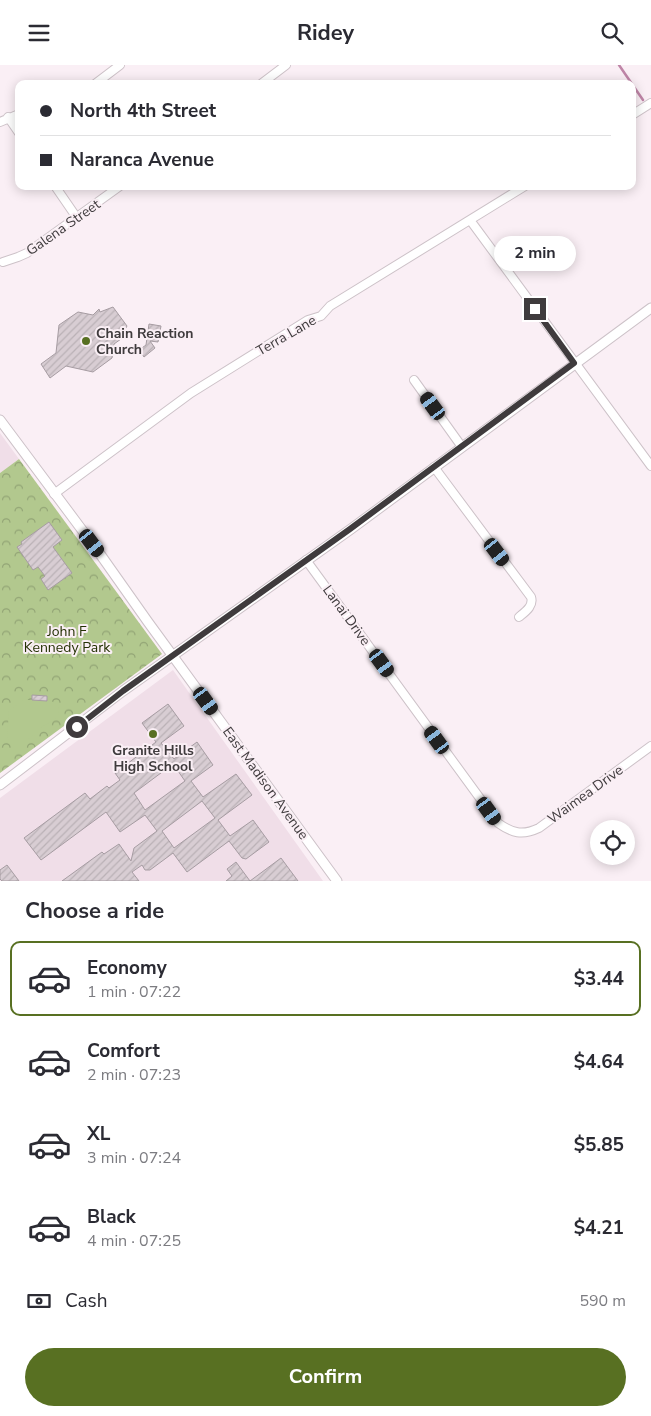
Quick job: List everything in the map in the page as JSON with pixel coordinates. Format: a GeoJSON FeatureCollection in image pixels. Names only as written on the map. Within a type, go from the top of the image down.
{"type":"FeatureCollection","features":[{"type":"Feature","properties":{"kind":"street"},"geometry":{"type":"LineString","coordinates":[[100,80],[120,65]]}},
{"type":"Feature","properties":{"kind":"street"},"geometry":{"type":"LineString","coordinates":[[266,80],[286,65]]}},
{"type":"Feature","properties":{"kind":"street"},"geometry":{"type":"LineString","coordinates":[[636,112],[651,103]]}},
{"type":"Feature","properties":{"kind":"street"},"geometry":{"type":"LineString","coordinates":[[0,121],[15,115]]}},
{"type":"Feature","properties":{"kind":"street"},"geometry":{"type":"LineString","coordinates":[[8,117],[15,127]]}},
{"type":"Feature","properties":{"kind":"street"},"geometry":{"type":"LineString","coordinates":[[58,190],[77,218]]}},
{"type":"Feature","properties":{"kind":"street","name":"Galena Street"},"geometry":{"type":"LineString","coordinates":[[3,262],[27,253],[115,190]]}},
{"type":"Feature","properties":{"kind":"street","name":"Terra Lane"},"geometry":{"type":"LineString","coordinates":[[54,494],[191,393],[308,320],[320,316],[330,307],[518,190]]}},
{"type":"Feature","properties":{"kind":"street"},"geometry":{"type":"LineString","coordinates":[[470,220],[651,466]]}},
{"type":"Feature","properties":{"kind":"street"},"geometry":{"type":"LineString","coordinates":[[0,785],[123,691],[462,447],[651,308]]}},
{"type":"Feature","properties":{"kind":"street"},"geometry":{"type":"LineString","coordinates":[[414,380],[462,447]]}},
{"type":"Feature","properties":{"kind":"street","name":"East Madison Avenue"},"geometry":{"type":"LineString","coordinates":[[0,420],[100,553],[337,881]]}},
{"type":"Feature","properties":{"kind":"street"},"geometry":{"type":"LineString","coordinates":[[434,467],[530,597],[531,605],[519,617]]}},
{"type":"Feature","properties":{"kind":"street","name":"Lanai Drive"},"geometry":{"type":"LineString","coordinates":[[306,560],[498,823],[516,833]]}},
{"type":"Feature","properties":{"kind":"street","name":"Waimea Drive"},"geometry":{"type":"LineString","coordinates":[[516,833],[531,832],[539,828],[651,746]]}},
{"type":"Feature","properties":{"kind":"shaded area"},"geometry":{"type":"Polygon","coordinates":[[[0,433],[19,459],[0,473],[0,433]]]}},
{"type":"Feature","properties":{"kind":"shaded area","name":"Granite Hills High School"},"geometry":{"type":"Polygon","coordinates":[[[173,670],[323,881],[0,881],[0,798],[173,670]]]}},
{"type":"Feature","properties":{"kind":"green space","name":"John F Kennedy Park"},"geometry":{"type":"Polygon","coordinates":[[[19,459],[162,654],[0,773],[0,473],[19,459]]]}},
{"type":"Feature","properties":{"kind":"green space"},"geometry":{"type":"Polygon","coordinates":[[[23,700],[51,701],[57,705],[59,712],[55,718],[26,741],[25,739],[19,744],[13,744],[7,738],[9,711],[23,700]]]}},
{"type":"Feature","properties":{"kind":"building"},"geometry":{"type":"Polygon","coordinates":[[[113,307],[127,326],[121,339],[114,344],[112,358],[93,372],[66,366],[50,378],[41,364],[56,353],[59,325],[78,312],[93,315],[99,309],[100,312],[113,307]]]}},
{"type":"Feature","properties":{"kind":"building"},"geometry":{"type":"Polygon","coordinates":[[[149,324],[161,326],[158,342],[150,341],[155,348],[144,357],[139,350],[146,345],[149,324]]]}},
{"type":"Feature","properties":{"kind":"building"},"geometry":{"type":"Polygon","coordinates":[[[49,522],[62,540],[53,547],[72,573],[48,590],[41,579],[45,576],[38,567],[33,570],[17,547],[49,522]]]}},
{"type":"Feature","properties":{"kind":"building"},"geometry":{"type":"Polygon","coordinates":[[[32,695],[47,696],[47,701],[32,700],[32,695]]]}},
{"type":"Feature","properties":{"kind":"building"},"geometry":{"type":"Polygon","coordinates":[[[168,704],[184,726],[161,743],[174,759],[197,742],[213,765],[191,781],[203,797],[236,774],[252,795],[218,820],[230,836],[253,820],[269,842],[246,859],[242,858],[229,841],[187,872],[173,853],[150,870],[145,870],[142,865],[132,872],[139,881],[62,881],[102,852],[104,854],[119,844],[131,861],[134,848],[157,831],[145,815],[120,832],[106,812],[41,860],[24,838],[85,793],[90,799],[107,786],[109,788],[120,780],[115,773],[156,742],[142,723],[168,704]],[[173,764],[134,793],[145,810],[185,781],[173,764]],[[202,801],[162,831],[174,848],[215,818],[202,801]]]}},
{"type":"Feature","properties":{"kind":"building"},"geometry":{"type":"Polygon","coordinates":[[[281,858],[298,881],[250,881],[281,858]]]}},
{"type":"Feature","properties":{"kind":"building"},"geometry":{"type":"Polygon","coordinates":[[[236,862],[250,881],[226,881],[232,876],[227,869],[236,862]]]}},
{"type":"Feature","properties":{"kind":"building"},"geometry":{"type":"Polygon","coordinates":[[[7,865],[19,881],[2,881],[0,879],[0,870],[7,865]]]}},
{"type":"Feature","properties":{"kind":"waterway"},"geometry":{"type":"LineString","coordinates":[[619,65],[629,80]]}},
{"type":"Feature","properties":{"kind":"waterway"},"geometry":{"type":"LineString","coordinates":[[636,90],[643,100]]}},
{"type":"Feature","properties":{"kind":"place","name":"Chain Reaction Church"},"geometry":{"type":"Point","coordinates":[86,341]}},
{"type":"Feature","properties":{"kind":"place","name":"Granite Hills High School"},"geometry":{"type":"Point","coordinates":[153,734]}},
{"type":"Feature","properties":{"kind":"route"},"geometry":{"type":"LineString","coordinates":[[77,727],[123,691],[350,529],[574,363],[535,309]]}}]}
